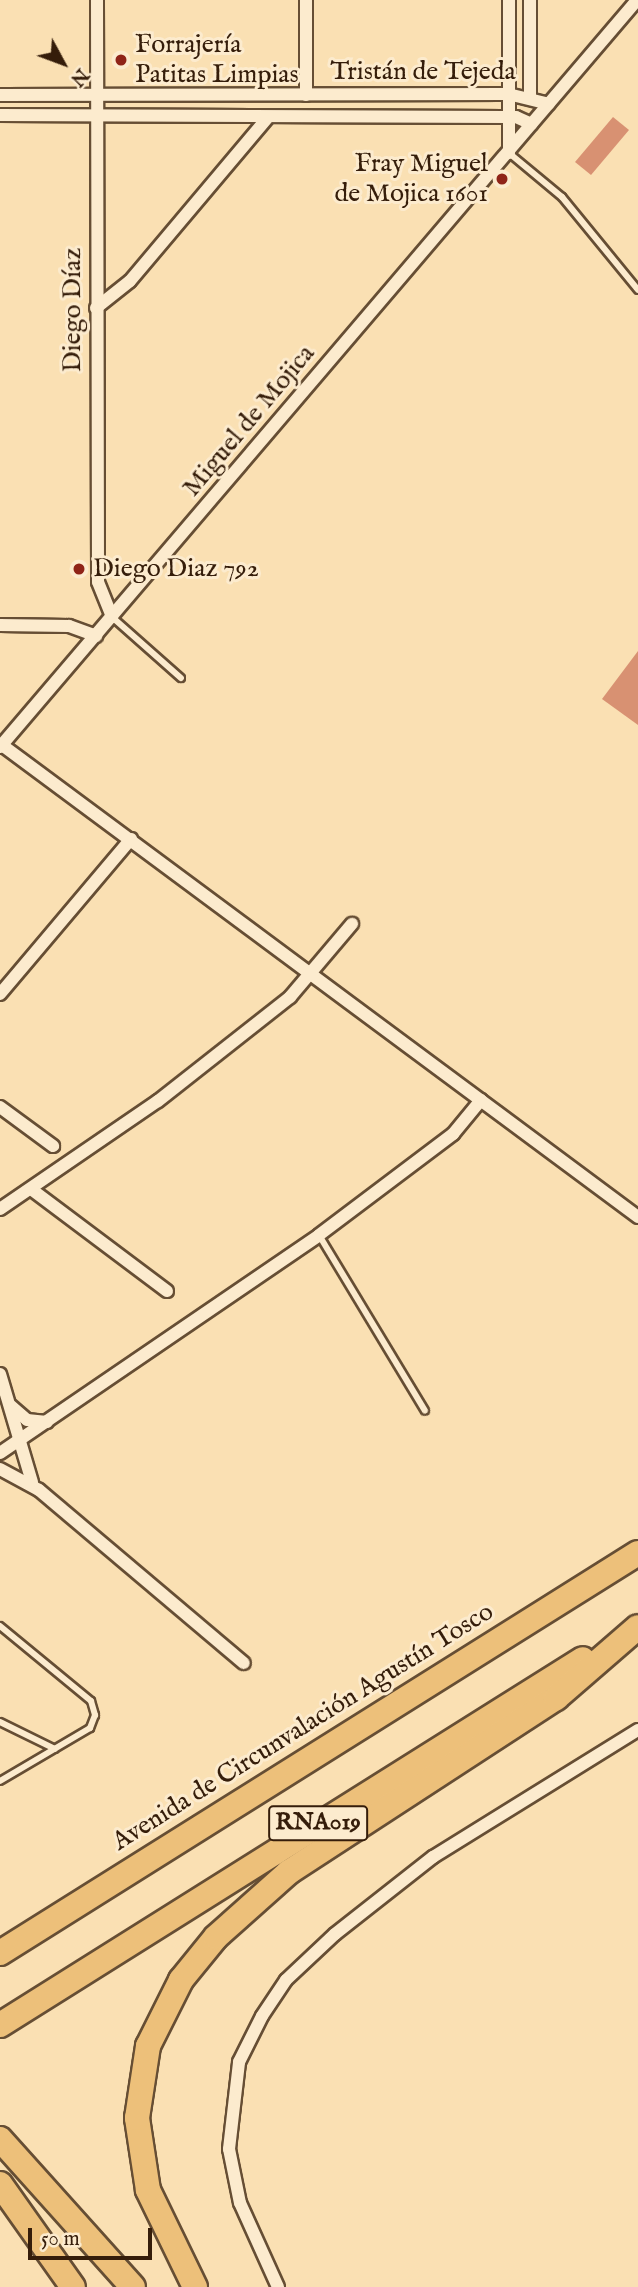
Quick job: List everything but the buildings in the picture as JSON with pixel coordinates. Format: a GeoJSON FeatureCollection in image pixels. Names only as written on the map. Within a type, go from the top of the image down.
{"type":"FeatureCollection","features":[{"type":"Feature","properties":{"kind":"highway","name":"Avenida de Circunvalación Agustín Tosco"},"geometry":{"type":"LineString","coordinates":[[0,1953],[638,1553]]}},
{"type":"Feature","properties":{"kind":"highway","name":"RNA019"},"geometry":{"type":"LineString","coordinates":[[0,2025],[638,1626]]}},
{"type":"Feature","properties":{"kind":"highway"},"geometry":{"type":"LineString","coordinates":[[195,2287],[148,2190],[136,2118],[148,2046],[181,1980],[216,1937],[289,1872],[556,1698],[638,1626]]}},
{"type":"Feature","properties":{"kind":"highway"},"geometry":{"type":"LineString","coordinates":[[0,2139],[133,2287]]}},
{"type":"Feature","properties":{"kind":"highway"},"geometry":{"type":"LineString","coordinates":[[0,2184],[73,2287]]}},
{"type":"Feature","properties":{"kind":"street","name":"Diego Díaz"},"geometry":{"type":"LineString","coordinates":[[97,0],[94,116],[97,582],[112,617]]}},
{"type":"Feature","properties":{"kind":"street"},"geometry":{"type":"LineString","coordinates":[[306,0],[306,95]]}},
{"type":"Feature","properties":{"kind":"street"},"geometry":{"type":"LineString","coordinates":[[509,0],[509,153]]}},
{"type":"Feature","properties":{"kind":"street"},"geometry":{"type":"LineString","coordinates":[[530,0],[530,95]]}},
{"type":"Feature","properties":{"kind":"street"},"geometry":{"type":"LineString","coordinates":[[549,104],[637,0]]}},
{"type":"Feature","properties":{"kind":"street","name":"Tristán de Tejeda"},"geometry":{"type":"LineString","coordinates":[[0,95],[96,97],[508,94],[530,95],[549,104]]}},
{"type":"Feature","properties":{"kind":"street","name":"Miguel de Mojica"},"geometry":{"type":"LineString","coordinates":[[1,746],[549,104]]}},
{"type":"Feature","properties":{"kind":"street","name":"Tristán de Tejeda"},"geometry":{"type":"LineString","coordinates":[[0,115],[509,117],[532,124]]}},
{"type":"Feature","properties":{"kind":"street"},"geometry":{"type":"LineString","coordinates":[[96,308],[130,281],[268,117]]}},
{"type":"Feature","properties":{"kind":"street"},"geometry":{"type":"LineString","coordinates":[[0,625],[69,626],[96,636]]}},
{"type":"Feature","properties":{"kind":"street"},"geometry":{"type":"LineString","coordinates":[[1,746],[131,839],[638,1217]]}},
{"type":"Feature","properties":{"kind":"street"},"geometry":{"type":"LineString","coordinates":[[0,994],[131,839]]}},
{"type":"Feature","properties":{"kind":"street"},"geometry":{"type":"LineString","coordinates":[[0,1209],[212,1061],[313,974],[352,924]]}},
{"type":"Feature","properties":{"kind":"street"},"geometry":{"type":"LineString","coordinates":[[0,1452],[17,1437],[50,1421],[319,1235],[453,1134],[481,1100]]}},
{"type":"Feature","properties":{"kind":"street"},"geometry":{"type":"LineString","coordinates":[[0,1107],[53,1146]]}},
{"type":"Feature","properties":{"kind":"street"},"geometry":{"type":"LineString","coordinates":[[31,1189],[167,1290]]}},
{"type":"Feature","properties":{"kind":"street"},"geometry":{"type":"LineString","coordinates":[[0,1374],[27,1474],[39,1490]]}},
{"type":"Feature","properties":{"kind":"street"},"geometry":{"type":"LineString","coordinates":[[9,1403],[27,1420],[50,1421]]}},
{"type":"Feature","properties":{"kind":"street"},"geometry":{"type":"LineString","coordinates":[[0,1469],[39,1490],[244,1663]]}},
{"type":"Feature","properties":{"kind":"street"},"geometry":{"type":"LineString","coordinates":[[278,2287],[240,2203],[229,2149],[239,2062],[262,2016],[286,1980],[335,1934],[433,1857],[638,1730]]}},
{"type":"Feature","properties":{"kind":"lane"},"geometry":{"type":"LineString","coordinates":[[509,153],[562,197],[638,290]]}},
{"type":"Feature","properties":{"kind":"lane"},"geometry":{"type":"LineString","coordinates":[[112,617],[181,678]]}},
{"type":"Feature","properties":{"kind":"lane"},"geometry":{"type":"LineString","coordinates":[[319,1235],[425,1411]]}},
{"type":"Feature","properties":{"kind":"lane"},"geometry":{"type":"LineString","coordinates":[[0,1626],[95,1708],[90,1728],[0,1781]]}},
{"type":"Feature","properties":{"kind":"lane"},"geometry":{"type":"LineString","coordinates":[[0,1721],[55,1749]]}},
{"type":"Feature","properties":{"kind":"place","name":"Forrajería Patitas Limpias"},"geometry":{"type":"Point","coordinates":[121,60]}},
{"type":"Feature","properties":{"kind":"place","name":"Fray Miguel de Mojica 1601"},"geometry":{"type":"Point","coordinates":[502,179]}},
{"type":"Feature","properties":{"kind":"place","name":"Diego Diaz 792"},"geometry":{"type":"Point","coordinates":[79,569]}}]}
